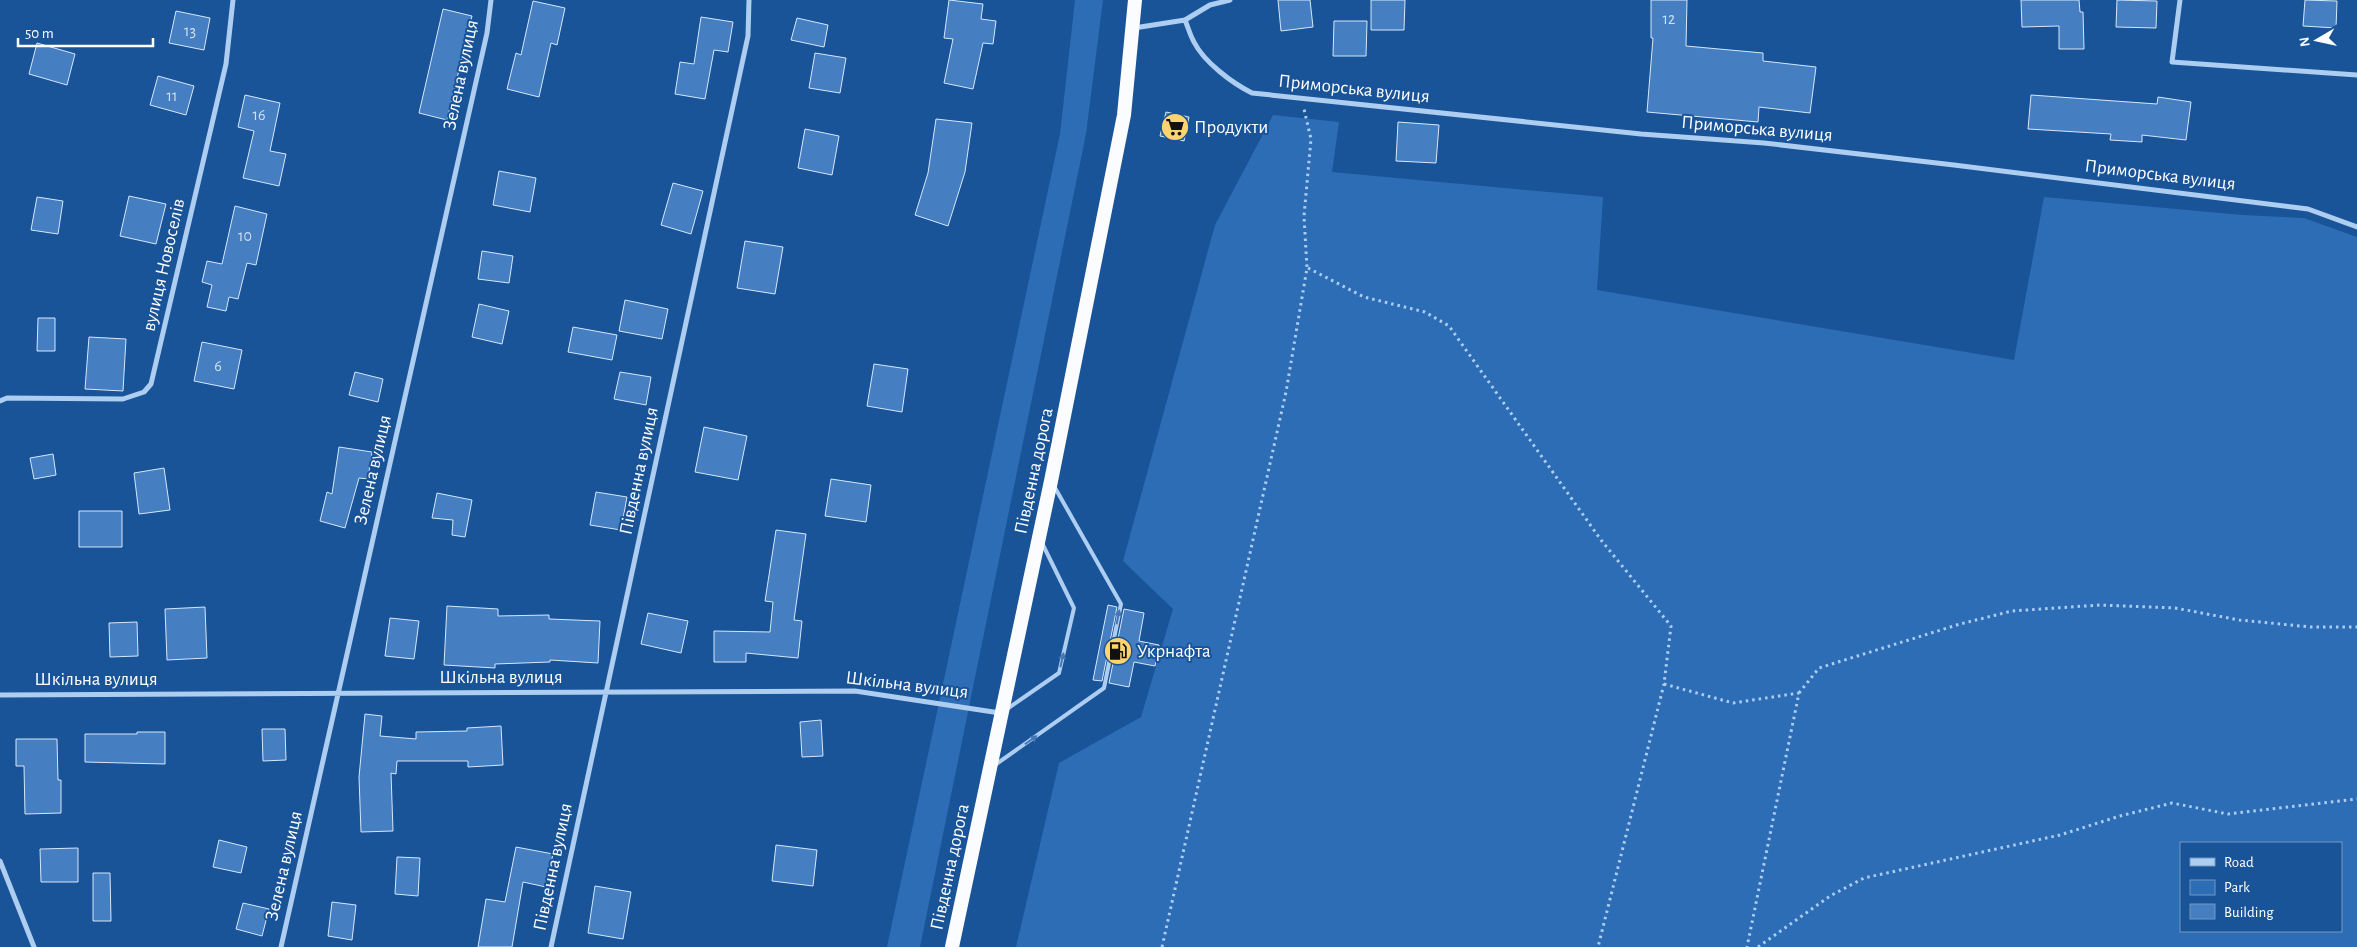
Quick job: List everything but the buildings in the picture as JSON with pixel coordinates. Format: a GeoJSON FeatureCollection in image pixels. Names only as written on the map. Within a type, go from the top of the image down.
{"type":"FeatureCollection","features":[{"type":"Feature","properties":{"kind":"highway","name":"Південна дорога"},"geometry":{"type":"LineString","coordinates":[[952,947],[1051,481],[1124,115],[1134,28],[1135,0]]}},
{"type":"Feature","properties":{"kind":"street","name":"вулиця Новоселів"},"geometry":{"type":"LineString","coordinates":[[0,401],[7,398],[123,399],[139,394],[151,384],[226,64],[233,0]]}},
{"type":"Feature","properties":{"kind":"street","name":"Зелена вулиця"},"geometry":{"type":"LineString","coordinates":[[281,947],[485,42],[491,0]]}},
{"type":"Feature","properties":{"kind":"street","name":"Південна вулиця"},"geometry":{"type":"LineString","coordinates":[[551,947],[748,36],[749,0]]}},
{"type":"Feature","properties":{"kind":"street"},"geometry":{"type":"LineString","coordinates":[[1134,28],[1186,20],[1210,2],[1230,0]]}},
{"type":"Feature","properties":{"kind":"street"},"geometry":{"type":"LineString","coordinates":[[2180,0],[2172,62],[2357,75]]}},
{"type":"Feature","properties":{"kind":"street","name":"Приморська вулиця"},"geometry":{"type":"LineString","coordinates":[[1186,20],[1194,43],[1216,68],[1236,85],[1252,93],[1640,134],[1764,144],[1954,164],[2308,209],[2357,227]]}},
{"type":"Feature","properties":{"kind":"street","name":"Шкільна вулиця"},"geometry":{"type":"LineString","coordinates":[[0,695],[855,691],[1001,713]]}},
{"type":"Feature","properties":{"kind":"street"},"geometry":{"type":"LineString","coordinates":[[0,861],[34,947]]}},
{"type":"Feature","properties":{"kind":"lane"},"geometry":{"type":"LineString","coordinates":[[991,768],[1104,688],[1121,604],[1051,481]]}},
{"type":"Feature","properties":{"kind":"lane"},"geometry":{"type":"LineString","coordinates":[[1001,713],[1059,673],[1074,608],[1039,537]]}},
{"type":"Feature","properties":{"kind":"path"},"geometry":{"type":"LineString","coordinates":[[1162,947],[1286,392],[1307,268],[1304,216],[1311,139],[1302,98]]}},
{"type":"Feature","properties":{"kind":"path"},"geometry":{"type":"LineString","coordinates":[[1307,268],[1364,297],[1425,312],[1449,326],[1601,540],[1671,626],[1664,684],[1598,947]]}},
{"type":"Feature","properties":{"kind":"path"},"geometry":{"type":"LineString","coordinates":[[1747,947],[1799,693],[1819,668],[1960,624],[2012,611],[2100,605],[2175,608],[2257,622],[2311,627],[2357,627]]}},
{"type":"Feature","properties":{"kind":"path"},"geometry":{"type":"LineString","coordinates":[[1664,684],[1685,688],[1733,703],[1799,693]]}},
{"type":"Feature","properties":{"kind":"path"},"geometry":{"type":"LineString","coordinates":[[1758,947],[1830,896],[1864,878],[2060,835],[2120,816],[2172,803],[2228,814],[2357,799]]}},
{"type":"Feature","properties":{"kind":"green space"},"geometry":{"type":"Polygon","coordinates":[[[1075,0],[1103,0],[1086,134],[920,947],[887,947],[1060,134],[1075,0]]]}},
{"type":"Feature","properties":{"kind":"green space"},"geometry":{"type":"Polygon","coordinates":[[[1273,115],[1339,122],[1332,172],[1603,197],[1597,290],[2014,360],[2044,197],[2242,215],[2304,218],[2357,237],[2357,947],[1016,947],[1059,763],[1141,717],[1173,609],[1123,561],[1215,225],[1273,115]]]}},
{"type":"Feature","properties":{"kind":"place","name":"Продукти"},"geometry":{"type":"Point","coordinates":[1175,127]}},
{"type":"Feature","properties":{"kind":"place","name":"Укрнафта"},"geometry":{"type":"Point","coordinates":[1118,651]}}]}
